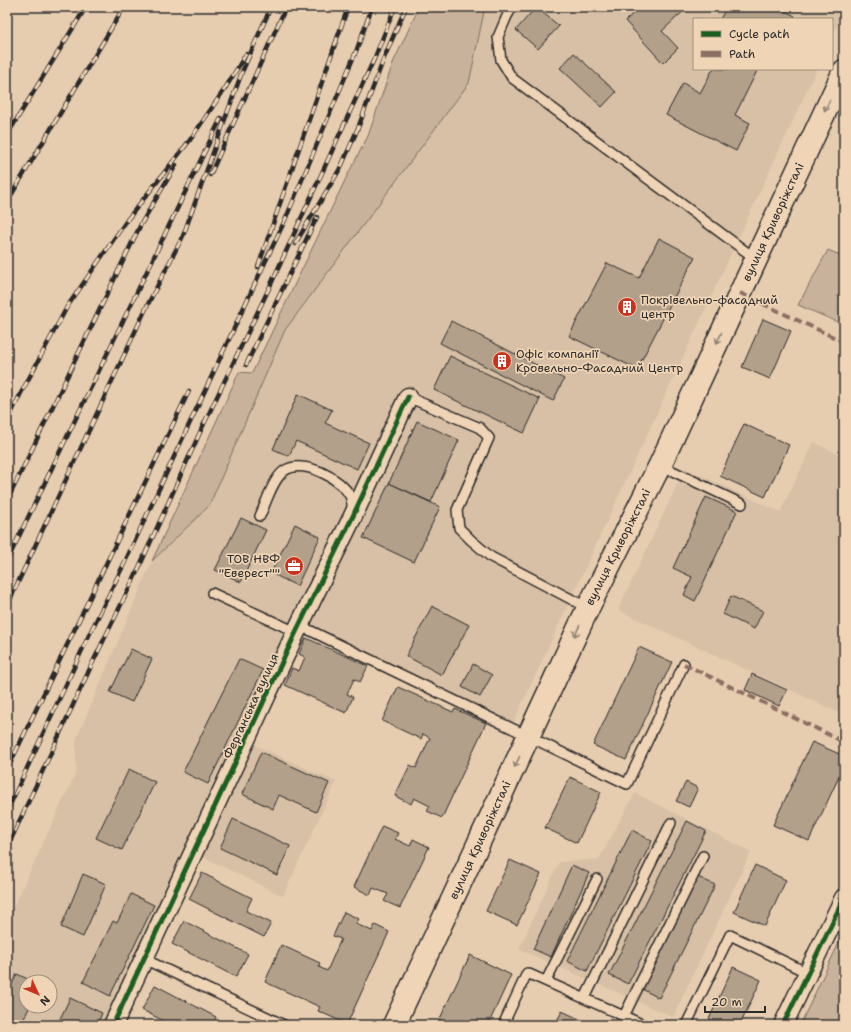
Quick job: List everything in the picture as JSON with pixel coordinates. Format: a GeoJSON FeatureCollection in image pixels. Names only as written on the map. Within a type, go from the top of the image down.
{"type":"FeatureCollection","features":[{"type":"Feature","properties":{"kind":"main road","name":"вулиця Криворіжсталі"},"geometry":{"type":"LineString","coordinates":[[394,1025],[588,608],[660,465],[844,70]]}},
{"type":"Feature","properties":{"kind":"street","name":"Ферганська вулиця"},"geometry":{"type":"LineString","coordinates":[[113,1025],[296,632],[353,516],[408,397]]}},
{"type":"Feature","properties":{"kind":"street"},"geometry":{"type":"LineString","coordinates":[[783,1025],[844,898]]}},
{"type":"Feature","properties":{"kind":"lane"},"geometry":{"type":"LineString","coordinates":[[512,7],[498,37],[501,60],[512,78],[756,259]]}},
{"type":"Feature","properties":{"kind":"lane"},"geometry":{"type":"LineString","coordinates":[[408,397],[480,428],[489,438],[457,510],[459,528],[491,557],[588,608]]}},
{"type":"Feature","properties":{"kind":"lane"},"geometry":{"type":"LineString","coordinates":[[660,465],[742,504]]}},
{"type":"Feature","properties":{"kind":"lane"},"geometry":{"type":"LineString","coordinates":[[260,516],[276,478],[286,470],[294,467],[308,468],[324,473],[335,479],[350,497],[353,516]]}},
{"type":"Feature","properties":{"kind":"lane"},"geometry":{"type":"LineString","coordinates":[[212,593],[296,632],[307,629],[627,784],[684,664]]}},
{"type":"Feature","properties":{"kind":"lane"},"geometry":{"type":"LineString","coordinates":[[585,998],[671,824]]}},
{"type":"Feature","properties":{"kind":"lane"},"geometry":{"type":"LineString","coordinates":[[624,1016],[703,856]]}},
{"type":"Feature","properties":{"kind":"lane"},"geometry":{"type":"LineString","coordinates":[[546,981],[597,879]]}},
{"type":"Feature","properties":{"kind":"lane"},"geometry":{"type":"LineString","coordinates":[[686,1025],[730,935],[808,973]]}},
{"type":"Feature","properties":{"kind":"lane"},"geometry":{"type":"LineString","coordinates":[[144,959],[284,1025]]}},
{"type":"Feature","properties":{"kind":"lane"},"geometry":{"type":"LineString","coordinates":[[503,1025],[527,973],[644,1025]]}},
{"type":"Feature","properties":{"kind":"shaded area"},"geometry":{"type":"Polygon","coordinates":[[[419,7],[485,7],[469,83],[285,330],[209,506],[152,561],[239,372],[252,373],[348,174],[368,136],[393,63],[419,7]]]}},
{"type":"Feature","properties":{"kind":"shaded area"},"geometry":{"type":"Polygon","coordinates":[[[485,7],[844,7],[844,11],[833,35],[833,18],[693,18],[693,70],[817,70],[509,732],[305,634],[255,745],[336,782],[283,896],[203,857],[123,1025],[7,1025],[7,921],[76,772],[76,740],[152,561],[209,506],[285,330],[469,83],[485,7]]]}},
{"type":"Feature","properties":{"kind":"shaded area"},"geometry":{"type":"Polygon","coordinates":[[[828,250],[844,257],[844,325],[798,305],[828,250]]]}},
{"type":"Feature","properties":{"kind":"shaded area"},"geometry":{"type":"Polygon","coordinates":[[[814,442],[844,457],[844,715],[618,610],[685,468],[780,512],[814,442]]]}},
{"type":"Feature","properties":{"kind":"shaded area"},"geometry":{"type":"Polygon","coordinates":[[[635,793],[751,852],[673,1017],[519,949],[559,862],[599,859],[635,793]]]}},
{"type":"Feature","properties":{"kind":"shaded area"},"geometry":{"type":"Polygon","coordinates":[[[844,932],[844,1025],[800,1025],[844,932]]]}},
{"type":"Feature","properties":{"kind":"building"},"geometry":{"type":"Polygon","coordinates":[[[536,7],[559,26],[538,49],[516,30],[536,7]]]}},
{"type":"Feature","properties":{"kind":"building"},"geometry":{"type":"Polygon","coordinates":[[[640,7],[688,7],[662,31],[678,48],[663,63],[625,21],[640,7]]]}},
{"type":"Feature","properties":{"kind":"building"},"geometry":{"type":"Polygon","coordinates":[[[727,7],[778,7],[795,16],[794,18],[721,18],[727,7]]]}},
{"type":"Feature","properties":{"kind":"building"},"geometry":{"type":"Polygon","coordinates":[[[574,53],[616,92],[602,107],[560,68],[574,53]]]}},
{"type":"Feature","properties":{"kind":"building"},"geometry":{"type":"Polygon","coordinates":[[[712,70],[758,70],[735,115],[750,123],[736,151],[666,115],[683,83],[700,93],[712,70]]]}},
{"type":"Feature","properties":{"kind":"building","name":"Покрівельно-фасадний центр"},"geometry":{"type":"Polygon","coordinates":[[[659,238],[695,257],[637,369],[569,336],[607,263],[639,278],[659,238]]]}},
{"type":"Feature","properties":{"kind":"building"},"geometry":{"type":"Polygon","coordinates":[[[763,319],[791,331],[770,379],[742,367],[763,319]]]}},
{"type":"Feature","properties":{"kind":"building","name":"Офіс компанії Кровельно-Фасадний Центр"},"geometry":{"type":"Polygon","coordinates":[[[451,321],[564,379],[553,401],[440,343],[451,321]]]}},
{"type":"Feature","properties":{"kind":"building"},"geometry":{"type":"Polygon","coordinates":[[[450,356],[540,399],[524,433],[434,390],[450,356]]]}},
{"type":"Feature","properties":{"kind":"building"},"geometry":{"type":"Polygon","coordinates":[[[298,394],[332,410],[325,423],[369,443],[357,469],[296,441],[289,456],[273,449],[298,394]]]}},
{"type":"Feature","properties":{"kind":"building"},"geometry":{"type":"Polygon","coordinates":[[[417,421],[459,440],[431,502],[389,483],[417,421]]]}},
{"type":"Feature","properties":{"kind":"building"},"geometry":{"type":"Polygon","coordinates":[[[744,424],[789,445],[765,497],[720,476],[744,424]]]}},
{"type":"Feature","properties":{"kind":"building"},"geometry":{"type":"Polygon","coordinates":[[[389,483],[440,507],[414,562],[363,538],[389,483]]]}},
{"type":"Feature","properties":{"kind":"building"},"geometry":{"type":"Polygon","coordinates":[[[706,497],[737,511],[695,601],[684,595],[692,577],[673,568],[706,497]]]}},
{"type":"Feature","properties":{"kind":"building"},"geometry":{"type":"Polygon","coordinates":[[[241,518],[266,530],[241,582],[215,570],[241,518]]]}},
{"type":"Feature","properties":{"kind":"building"},"geometry":{"type":"Polygon","coordinates":[[[295,524],[320,537],[297,586],[271,573],[295,524]]]}},
{"type":"Feature","properties":{"kind":"building"},"geometry":{"type":"Polygon","coordinates":[[[731,596],[763,611],[754,629],[723,614],[731,596]]]}},
{"type":"Feature","properties":{"kind":"building"},"geometry":{"type":"Polygon","coordinates":[[[432,606],[469,625],[442,675],[406,656],[432,606]]]}},
{"type":"Feature","properties":{"kind":"building"},"geometry":{"type":"Polygon","coordinates":[[[306,638],[368,666],[360,682],[354,679],[347,694],[353,697],[346,713],[285,685],[292,668],[299,671],[305,657],[299,654],[306,638]]]}},
{"type":"Feature","properties":{"kind":"building"},"geometry":{"type":"Polygon","coordinates":[[[639,647],[672,662],[626,760],[593,745],[639,647]]]}},
{"type":"Feature","properties":{"kind":"building"},"geometry":{"type":"Polygon","coordinates":[[[131,649],[152,659],[132,702],[110,692],[131,649]]]}},
{"type":"Feature","properties":{"kind":"building"},"geometry":{"type":"Polygon","coordinates":[[[239,659],[263,670],[208,784],[183,772],[239,659]]]}},
{"type":"Feature","properties":{"kind":"building"},"geometry":{"type":"Polygon","coordinates":[[[473,664],[492,675],[480,697],[462,687],[473,664]]]}},
{"type":"Feature","properties":{"kind":"building"},"geometry":{"type":"Polygon","coordinates":[[[752,674],[787,690],[779,706],[745,690],[752,674]]]}},
{"type":"Feature","properties":{"kind":"building"},"geometry":{"type":"Polygon","coordinates":[[[398,687],[453,712],[455,709],[486,723],[442,818],[427,811],[430,806],[414,798],[411,804],[395,796],[410,765],[416,768],[430,738],[423,734],[421,739],[382,721],[398,687]]]}},
{"type":"Feature","properties":{"kind":"building"},"geometry":{"type":"Polygon","coordinates":[[[812,742],[844,756],[844,766],[809,841],[773,825],[812,742]]]}},
{"type":"Feature","properties":{"kind":"building"},"geometry":{"type":"Polygon","coordinates":[[[261,752],[329,783],[316,812],[279,795],[273,809],[242,794],[261,752]]]}},
{"type":"Feature","properties":{"kind":"building"},"geometry":{"type":"Polygon","coordinates":[[[129,769],[155,782],[122,850],[96,838],[129,769]]]}},
{"type":"Feature","properties":{"kind":"building"},"geometry":{"type":"Polygon","coordinates":[[[570,777],[601,792],[577,843],[545,828],[570,777]]]}},
{"type":"Feature","properties":{"kind":"building"},"geometry":{"type":"Polygon","coordinates":[[[686,782],[698,788],[689,807],[676,801],[686,782]]]}},
{"type":"Feature","properties":{"kind":"building"},"geometry":{"type":"Polygon","coordinates":[[[233,819],[290,846],[277,875],[220,848],[233,819]]]}},
{"type":"Feature","properties":{"kind":"building"},"geometry":{"type":"Polygon","coordinates":[[[687,821],[706,831],[628,984],[609,975],[687,821]]]}},
{"type":"Feature","properties":{"kind":"building"},"geometry":{"type":"Polygon","coordinates":[[[382,826],[398,833],[395,839],[410,846],[413,839],[429,847],[400,908],[384,901],[388,894],[373,888],[370,895],[354,887],[382,826]]]}},
{"type":"Feature","properties":{"kind":"building"},"geometry":{"type":"Polygon","coordinates":[[[632,830],[652,841],[587,971],[567,961],[632,830]]]}},
{"type":"Feature","properties":{"kind":"building"},"geometry":{"type":"Polygon","coordinates":[[[510,860],[541,874],[517,925],[486,911],[510,860]]]}},
{"type":"Feature","properties":{"kind":"building"},"geometry":{"type":"Polygon","coordinates":[[[572,865],[589,873],[551,957],[533,949],[572,865]]]}},
{"type":"Feature","properties":{"kind":"building"},"geometry":{"type":"Polygon","coordinates":[[[755,865],[786,880],[765,926],[734,912],[755,865]]]}},
{"type":"Feature","properties":{"kind":"building"},"geometry":{"type":"Polygon","coordinates":[[[202,873],[252,898],[246,911],[271,923],[264,937],[189,899],[202,873]]]}},
{"type":"Feature","properties":{"kind":"building"},"geometry":{"type":"Polygon","coordinates":[[[83,874],[106,884],[83,937],[61,927],[83,874]]]}},
{"type":"Feature","properties":{"kind":"building"},"geometry":{"type":"Polygon","coordinates":[[[698,877],[715,885],[659,998],[642,989],[698,877]]]}},
{"type":"Feature","properties":{"kind":"building"},"geometry":{"type":"Polygon","coordinates":[[[131,894],[154,905],[110,996],[83,982],[113,921],[117,923],[131,894]]]}},
{"type":"Feature","properties":{"kind":"building"},"geometry":{"type":"Polygon","coordinates":[[[344,912],[359,919],[356,924],[372,931],[375,925],[389,932],[347,1024],[318,1011],[320,1007],[265,982],[281,945],[320,963],[319,967],[327,971],[341,939],[333,936],[344,912]]]}},
{"type":"Feature","properties":{"kind":"building"},"geometry":{"type":"Polygon","coordinates":[[[184,921],[248,954],[236,977],[172,944],[184,921]]]}},
{"type":"Feature","properties":{"kind":"building"},"geometry":{"type":"Polygon","coordinates":[[[470,955],[511,975],[488,1025],[437,1025],[470,955]]]}},
{"type":"Feature","properties":{"kind":"building"},"geometry":{"type":"Polygon","coordinates":[[[733,967],[761,980],[740,1025],[722,1025],[709,1019],[733,967]]]}},
{"type":"Feature","properties":{"kind":"building"},"geometry":{"type":"Polygon","coordinates":[[[18,974],[18,1014],[26,1014],[21,1025],[7,1025],[7,994],[18,974]]]}},
{"type":"Feature","properties":{"kind":"building"},"geometry":{"type":"Polygon","coordinates":[[[155,985],[216,1017],[212,1025],[198,1025],[194,1023],[193,1025],[172,1025],[142,1010],[155,985]]]}},
{"type":"Feature","properties":{"kind":"building"},"geometry":{"type":"Polygon","coordinates":[[[70,998],[102,1013],[97,1025],[57,1025],[70,998]]]}},
{"type":"Feature","properties":{"kind":"building"},"geometry":{"type":"Polygon","coordinates":[[[562,1011],[592,1025],[555,1025],[562,1011]]]}},
{"type":"Feature","properties":{"kind":"railway"},"geometry":{"type":"LineString","coordinates":[[7,135],[86,7]]}},
{"type":"Feature","properties":{"kind":"railway"},"geometry":{"type":"LineString","coordinates":[[7,202],[124,7]]}},
{"type":"Feature","properties":{"kind":"railway"},"geometry":{"type":"LineString","coordinates":[[7,606],[148,304],[183,236],[242,72],[271,7]]}},
{"type":"Feature","properties":{"kind":"railway"},"geometry":{"type":"LineString","coordinates":[[210,175],[286,7]]}},
{"type":"Feature","properties":{"kind":"railway"},"geometry":{"type":"LineString","coordinates":[[258,267],[348,7]]}},
{"type":"Feature","properties":{"kind":"railway"},"geometry":{"type":"LineString","coordinates":[[7,811],[286,218],[357,49],[372,7]]}},
{"type":"Feature","properties":{"kind":"railway"},"geometry":{"type":"LineString","coordinates":[[7,848],[92,664],[137,572],[202,428],[272,282],[375,57],[395,7]]}},
{"type":"Feature","properties":{"kind":"railway"},"geometry":{"type":"LineString","coordinates":[[295,244],[341,167],[406,7]]}},
{"type":"Feature","properties":{"kind":"railway"},"geometry":{"type":"LineString","coordinates":[[7,422],[67,307],[127,220],[190,140],[226,87],[246,54]]}},
{"type":"Feature","properties":{"kind":"railway"},"geometry":{"type":"LineString","coordinates":[[7,561],[221,118]]}},
{"type":"Feature","properties":{"kind":"railway"},"geometry":{"type":"LineString","coordinates":[[7,501],[141,224],[176,165]]}},
{"type":"Feature","properties":{"kind":"railway"},"geometry":{"type":"LineString","coordinates":[[246,365],[317,217]]}},
{"type":"Feature","properties":{"kind":"railway"},"geometry":{"type":"LineString","coordinates":[[7,770],[189,391]]}},
{"type":"Feature","properties":{"kind":"marked path"},"geometry":{"type":"LineString","coordinates":[[740,293],[844,342]]}},
{"type":"Feature","properties":{"kind":"marked path"},"geometry":{"type":"LineString","coordinates":[[684,664],[844,742]]}},
{"type":"Feature","properties":{"kind":"cycle path"},"geometry":{"type":"LineString","coordinates":[[113,1025],[296,632],[353,516],[408,397]]}},
{"type":"Feature","properties":{"kind":"cycle path"},"geometry":{"type":"LineString","coordinates":[[783,1025],[844,898]]}},
{"type":"Feature","properties":{"kind":"place","name":"Покрівельно-фасадний центр"},"geometry":{"type":"Point","coordinates":[627,307]}},
{"type":"Feature","properties":{"kind":"place","name":"Офіс компанії Кровельно-Фасадний Центр"},"geometry":{"type":"Point","coordinates":[502,361]}},
{"type":"Feature","properties":{"kind":"place","name":"ТОВ НВФ \"Еверест\"\""},"geometry":{"type":"Point","coordinates":[294,566]}}]}
